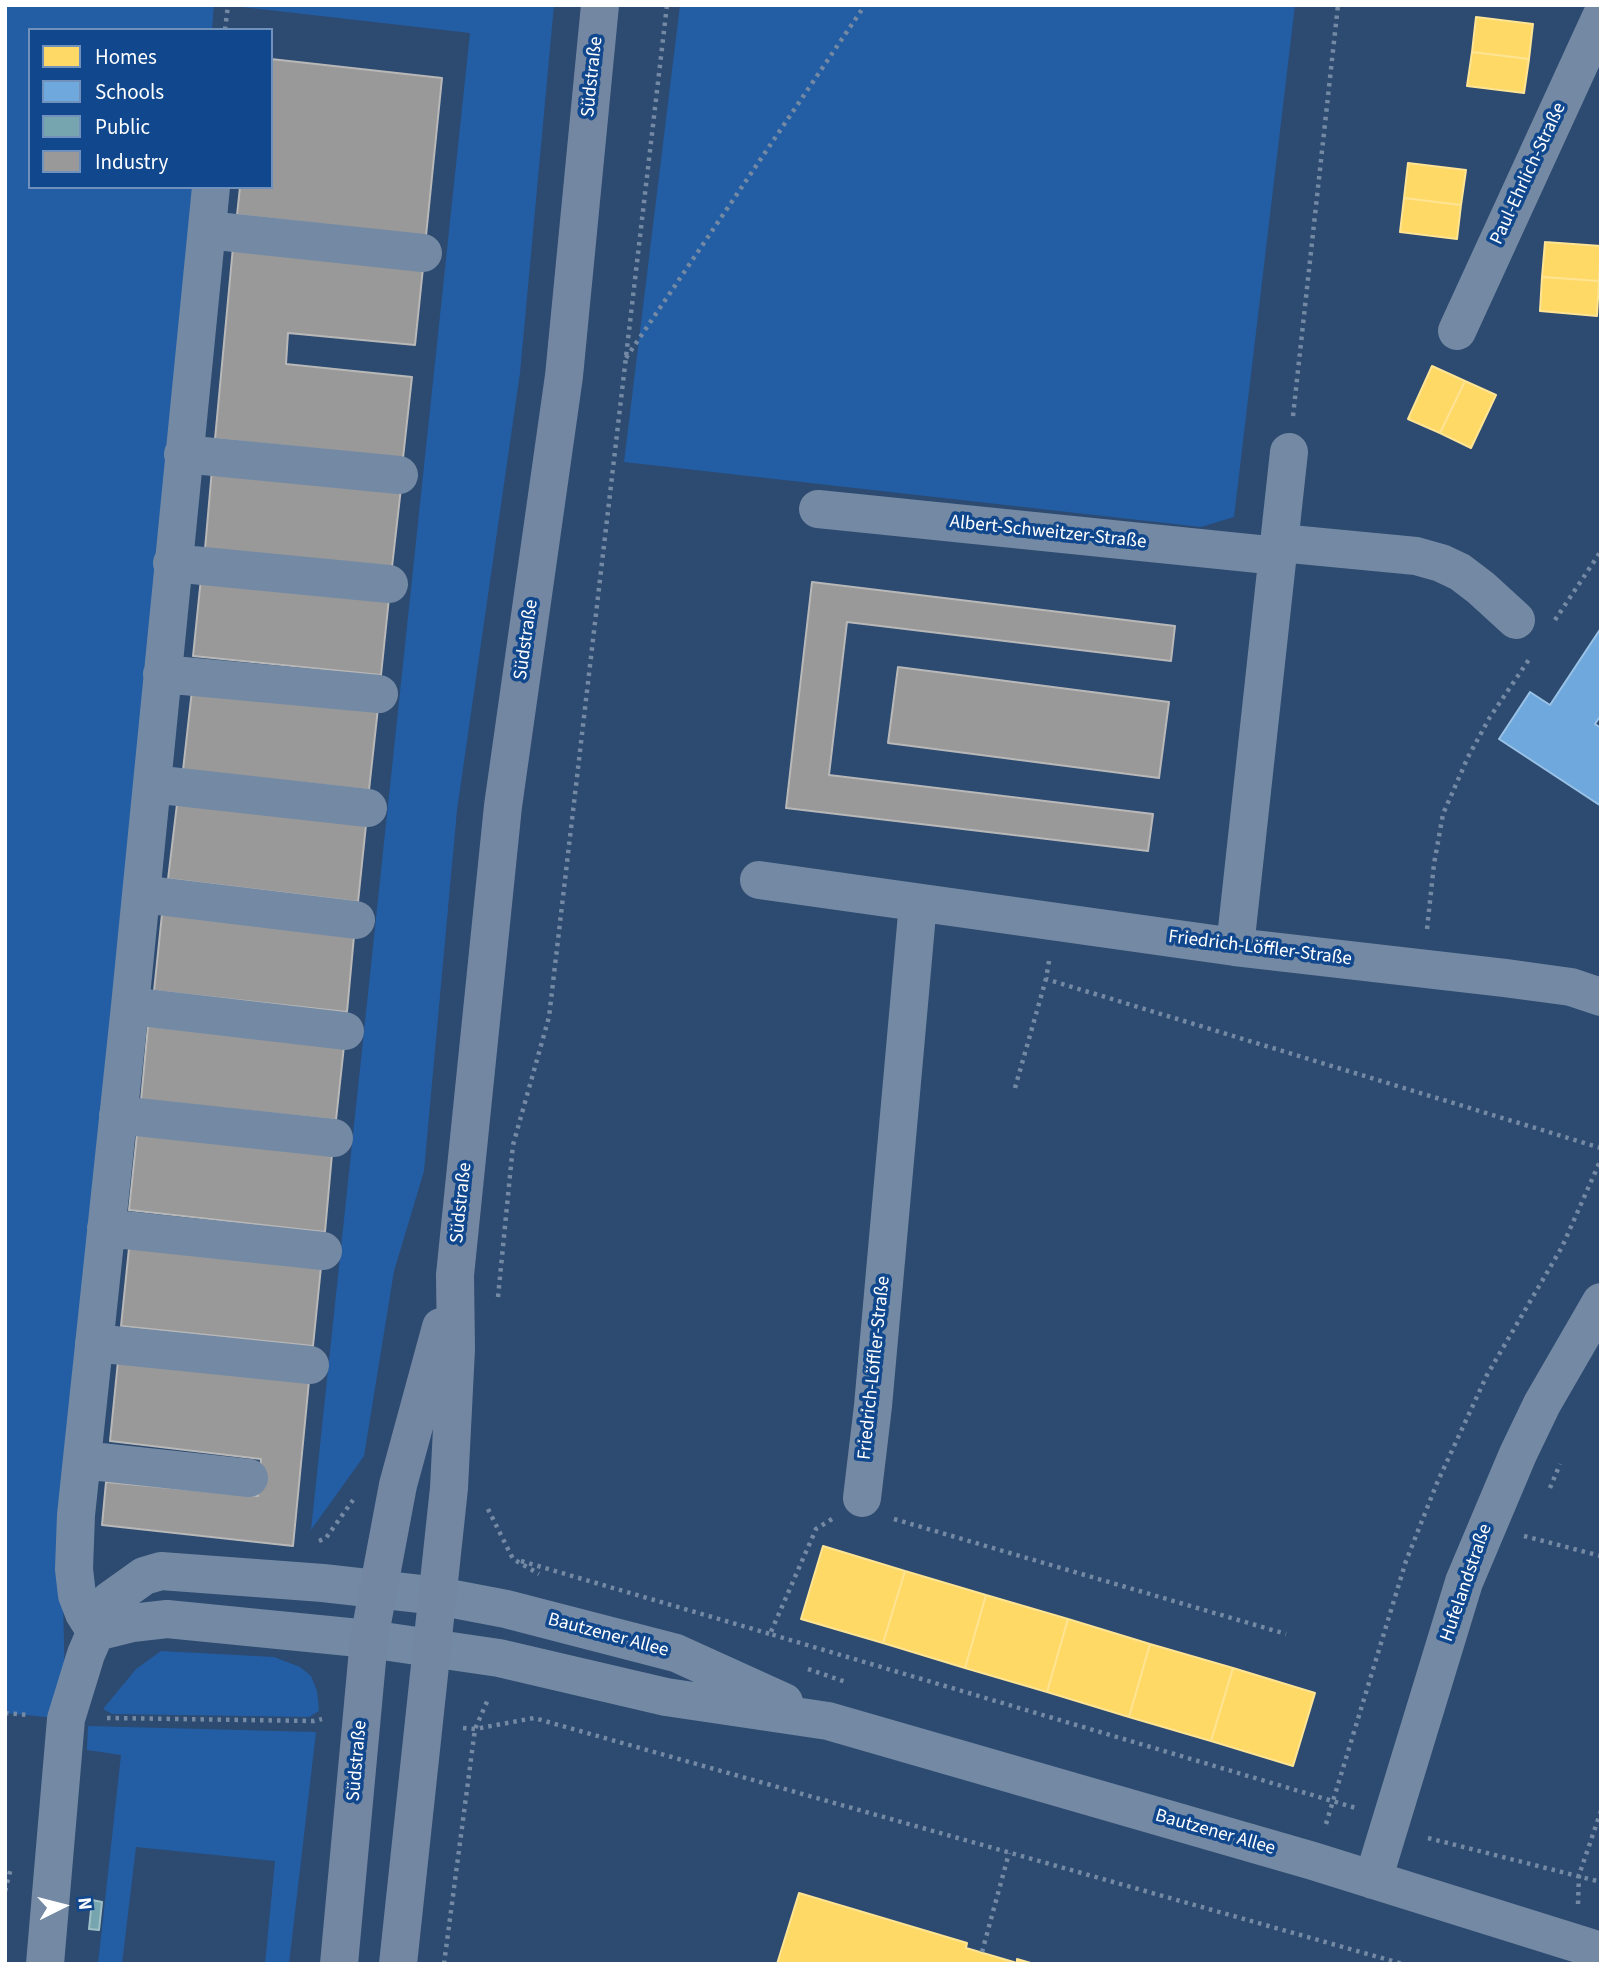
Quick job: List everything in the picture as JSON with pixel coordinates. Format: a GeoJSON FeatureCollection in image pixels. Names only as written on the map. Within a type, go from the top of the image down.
{"type":"FeatureCollection","features":[{"type":"Feature","properties":{"kind":"main road","name":"Südstraße"},"geometry":{"type":"LineString","coordinates":[[398,1964],[449,1488],[456,1349],[455,1275],[503,806],[564,376],[600,5]]}},
{"type":"Feature","properties":{"kind":"main road","name":"Südstraße"},"geometry":{"type":"LineString","coordinates":[[339,1964],[369,1639],[398,1485],[455,1275]]}},
{"type":"Feature","properties":{"kind":"street","name":"Paul-Ehrlich-Straße"},"geometry":{"type":"LineString","coordinates":[[1457,331],[1601,17]]}},
{"type":"Feature","properties":{"kind":"street"},"geometry":{"type":"LineString","coordinates":[[96,1632],[84,1613],[78,1595],[74,1569],[76,1516],[130,1006],[211,189]]}},
{"type":"Feature","properties":{"kind":"street"},"geometry":{"type":"LineString","coordinates":[[207,230],[423,253]]}},
{"type":"Feature","properties":{"kind":"street"},"geometry":{"type":"LineString","coordinates":[[1235,947],[1289,452]]}},
{"type":"Feature","properties":{"kind":"street"},"geometry":{"type":"LineString","coordinates":[[183,454],[398,475]]}},
{"type":"Feature","properties":{"kind":"street","name":"Albert-Schweitzer-Straße"},"geometry":{"type":"LineString","coordinates":[[818,509],[1279,549],[1416,556],[1460,572],[1481,588],[1526,634]]}},
{"type":"Feature","properties":{"kind":"street"},"geometry":{"type":"LineString","coordinates":[[172,563],[389,584]]}},
{"type":"Feature","properties":{"kind":"street"},"geometry":{"type":"LineString","coordinates":[[162,674],[379,694]]}},
{"type":"Feature","properties":{"kind":"street"},"geometry":{"type":"LineString","coordinates":[[152,784],[368,808]]}},
{"type":"Feature","properties":{"kind":"street","name":"Friedrich-Löffler-Straße"},"geometry":{"type":"LineString","coordinates":[[759,880],[1235,947],[1571,987],[1601,997]]}},
{"type":"Feature","properties":{"kind":"street"},"geometry":{"type":"LineString","coordinates":[[141,894],[356,920]]}},
{"type":"Feature","properties":{"kind":"street","name":"Friedrich-Löffler-Straße"},"geometry":{"type":"LineString","coordinates":[[862,1498],[873,1406],[918,903]]}},
{"type":"Feature","properties":{"kind":"street"},"geometry":{"type":"LineString","coordinates":[[130,1006],[345,1031]]}},
{"type":"Feature","properties":{"kind":"street"},"geometry":{"type":"LineString","coordinates":[[118,1115],[334,1138]]}},
{"type":"Feature","properties":{"kind":"street"},"geometry":{"type":"LineString","coordinates":[[106,1228],[323,1251]]}},
{"type":"Feature","properties":{"kind":"street","name":"Hufelandstraße"},"geometry":{"type":"LineString","coordinates":[[1373,1880],[1465,1582],[1487,1525],[1542,1404],[1601,1302]]}},
{"type":"Feature","properties":{"kind":"street"},"geometry":{"type":"LineString","coordinates":[[94,1343],[310,1366]]}},
{"type":"Feature","properties":{"kind":"street"},"geometry":{"type":"LineString","coordinates":[[82,1460],[249,1478]]}},
{"type":"Feature","properties":{"kind":"street","name":"Bautzener Allee"},"geometry":{"type":"LineString","coordinates":[[45,1964],[51,1717],[86,1654],[109,1601],[144,1576],[161,1571],[378,1588],[506,1609],[676,1653],[828,1721]]}},
{"type":"Feature","properties":{"kind":"street","name":"Bautzener Allee"},"geometry":{"type":"LineString","coordinates":[[96,1632],[132,1623],[167,1619],[369,1639],[499,1658],[666,1697],[828,1721],[1313,1861],[1582,1953]]}},
{"type":"Feature","properties":{"kind":"path"},"geometry":{"type":"LineString","coordinates":[[225,28],[228,5]]}},
{"type":"Feature","properties":{"kind":"path"},"geometry":{"type":"LineString","coordinates":[[496,1310],[513,1145],[549,1017],[667,5]]}},
{"type":"Feature","properties":{"kind":"path"},"geometry":{"type":"LineString","coordinates":[[625,361],[865,5]]}},
{"type":"Feature","properties":{"kind":"path"},"geometry":{"type":"LineString","coordinates":[[1289,452],[1338,5]]}},
{"type":"Feature","properties":{"kind":"path"},"geometry":{"type":"LineString","coordinates":[[1424,968],[1434,864],[1443,814],[1526,634],[1552,625],[1601,551]]}},
{"type":"Feature","properties":{"kind":"path"},"geometry":{"type":"LineString","coordinates":[[1015,1088],[1046,979],[1055,922]]}},
{"type":"Feature","properties":{"kind":"path"},"geometry":{"type":"LineString","coordinates":[[1046,979],[1601,1148]]}},
{"type":"Feature","properties":{"kind":"path"},"geometry":{"type":"LineString","coordinates":[[1313,1861],[1406,1561],[1437,1483],[1487,1375],[1562,1247],[1601,1160]]}},
{"type":"Feature","properties":{"kind":"path"},"geometry":{"type":"LineString","coordinates":[[326,1538],[357,1495]]}},
{"type":"Feature","properties":{"kind":"path"},"geometry":{"type":"LineString","coordinates":[[770,1634],[816,1529],[862,1498],[879,1515],[1286,1634]]}},
{"type":"Feature","properties":{"kind":"path"},"geometry":{"type":"LineString","coordinates":[[484,1501],[513,1559],[1392,1818],[1424,1837],[1601,1882]]}},
{"type":"Feature","properties":{"kind":"path"},"geometry":{"type":"LineString","coordinates":[[1487,1525],[1601,1556]]}},
{"type":"Feature","properties":{"kind":"path"},"geometry":{"type":"LineString","coordinates":[[444,1964],[475,1729],[494,1686]]}},
{"type":"Feature","properties":{"kind":"path"},"geometry":{"type":"LineString","coordinates":[[5,1713],[51,1717],[314,1721],[328,1717]]}},
{"type":"Feature","properties":{"kind":"path"},"geometry":{"type":"LineString","coordinates":[[475,1729],[534,1718],[1403,1964]]}},
{"type":"Feature","properties":{"kind":"path"},"geometry":{"type":"LineString","coordinates":[[1582,1953],[1579,1875],[1601,1811]]}},
{"type":"Feature","properties":{"kind":"path"},"geometry":{"type":"LineString","coordinates":[[982,1952],[1009,1853]]}},
{"type":"Feature","properties":{"kind":"shaded area"},"geometry":{"type":"Polygon","coordinates":[[[5,5],[214,5],[212,28],[28,28],[28,189],[196,189],[61,1528],[66,1719],[5,1713],[5,5]]]}},
{"type":"Feature","properties":{"kind":"shaded area"},"geometry":{"type":"Polygon","coordinates":[[[225,5],[554,5],[520,373],[457,810],[424,1171],[394,1271],[364,1456],[311,1530],[470,33],[225,5]]]}},
{"type":"Feature","properties":{"kind":"shaded area"},"geometry":{"type":"Polygon","coordinates":[[[680,5],[1295,5],[1234,517],[1201,527],[624,462],[680,5]]]}},
{"type":"Feature","properties":{"kind":"shaded area"},"geometry":{"type":"Polygon","coordinates":[[[161,1651],[274,1657],[300,1667],[311,1676],[317,1691],[319,1711],[309,1717],[112,1714],[103,1709],[136,1669],[161,1651]]]}},
{"type":"Feature","properties":{"kind":"shaded area"},"geometry":{"type":"Polygon","coordinates":[[[88,1726],[316,1732],[289,1964],[265,1964],[275,1861],[136,1847],[122,1964],[98,1964],[121,1755],[87,1750],[88,1726]]]}},
{"type":"Feature","properties":{"kind":"building: Homes"},"geometry":{"type":"Polygon","coordinates":[[[1476,17],[1533,24],[1529,59],[1472,52],[1476,17]]]}},
{"type":"Feature","properties":{"kind":"building: Homes"},"geometry":{"type":"Polygon","coordinates":[[[1472,52],[1529,59],[1524,93],[1467,86],[1472,52]]]}},
{"type":"Feature","properties":{"kind":"building: Homes"},"geometry":{"type":"Polygon","coordinates":[[[1408,163],[1466,170],[1461,205],[1404,198],[1408,163]]]}},
{"type":"Feature","properties":{"kind":"building: Homes"},"geometry":{"type":"Polygon","coordinates":[[[1404,198],[1461,205],[1457,239],[1400,232],[1404,198]]]}},
{"type":"Feature","properties":{"kind":"building: Homes"},"geometry":{"type":"Polygon","coordinates":[[[1545,242],[1601,246],[1599,281],[1542,277],[1545,242]]]}},
{"type":"Feature","properties":{"kind":"building: Homes"},"geometry":{"type":"Polygon","coordinates":[[[1542,277],[1599,281],[1597,316],[1540,311],[1542,277]]]}},
{"type":"Feature","properties":{"kind":"building: Homes"},"geometry":{"type":"Polygon","coordinates":[[[1432,366],[1465,381],[1440,433],[1408,419],[1432,366]]]}},
{"type":"Feature","properties":{"kind":"building: Homes"},"geometry":{"type":"Polygon","coordinates":[[[1465,381],[1496,395],[1471,448],[1440,433],[1465,381]]]}},
{"type":"Feature","properties":{"kind":"building: Homes"},"geometry":{"type":"Polygon","coordinates":[[[823,1546],[905,1571],[883,1643],[801,1619],[823,1546]]]}},
{"type":"Feature","properties":{"kind":"building: Homes"},"geometry":{"type":"Polygon","coordinates":[[[905,1571],[986,1595],[965,1668],[883,1643],[905,1571]]]}},
{"type":"Feature","properties":{"kind":"building: Homes"},"geometry":{"type":"Polygon","coordinates":[[[986,1595],[1068,1619],[1047,1692],[965,1668],[986,1595]]]}},
{"type":"Feature","properties":{"kind":"building: Homes"},"geometry":{"type":"Polygon","coordinates":[[[1068,1619],[1150,1644],[1129,1717],[1047,1692],[1068,1619]]]}},
{"type":"Feature","properties":{"kind":"building: Homes"},"geometry":{"type":"Polygon","coordinates":[[[1150,1644],[1233,1668],[1211,1741],[1129,1717],[1150,1644]]]}},
{"type":"Feature","properties":{"kind":"building: Homes"},"geometry":{"type":"Polygon","coordinates":[[[1233,1668],[1315,1693],[1293,1766],[1211,1741],[1233,1668]]]}},
{"type":"Feature","properties":{"kind":"building: Homes"},"geometry":{"type":"Polygon","coordinates":[[[799,1893],[967,1943],[966,1948],[1017,1963],[1017,1959],[1034,1964],[777,1964],[799,1893]]]}},
{"type":"Feature","properties":{"kind":"building: Schools"},"geometry":{"type":"Polygon","coordinates":[[[1601,628],[1601,715],[1595,724],[1601,728],[1601,806],[1499,739],[1530,692],[1550,705],[1601,628]]]}},
{"type":"Feature","properties":{"kind":"building: Public"},"geometry":{"type":"Polygon","coordinates":[[[92,1900],[102,1902],[99,1930],[89,1929],[92,1900]]]}},
{"type":"Feature","properties":{"kind":"building: Industry"},"geometry":{"type":"Polygon","coordinates":[[[273,59],[442,78],[426,236],[237,215],[240,189],[273,189],[273,59]]]}},
{"type":"Feature","properties":{"kind":"building: Industry"},"geometry":{"type":"Polygon","coordinates":[[[233,247],[423,268],[415,345],[288,333],[286,364],[412,377],[403,458],[215,439],[233,247]]]}},
{"type":"Feature","properties":{"kind":"building: Industry"},"geometry":{"type":"Polygon","coordinates":[[[212,469],[401,488],[392,567],[205,549],[212,469]]]}},
{"type":"Feature","properties":{"kind":"building: Industry"},"geometry":{"type":"Polygon","coordinates":[[[201,578],[389,598],[381,675],[193,656],[201,578]]]}},
{"type":"Feature","properties":{"kind":"building: Industry"},"geometry":{"type":"Polygon","coordinates":[[[812,582],[1175,626],[1171,661],[847,622],[829,775],[1153,814],[1148,851],[786,808],[812,582]]]}},
{"type":"Feature","properties":{"kind":"building: Industry"},"geometry":{"type":"Polygon","coordinates":[[[898,667],[1169,702],[1159,778],[888,743],[898,667]]]}},
{"type":"Feature","properties":{"kind":"building: Industry"},"geometry":{"type":"Polygon","coordinates":[[[192,690],[378,708],[369,790],[183,770],[192,690]]]}},
{"type":"Feature","properties":{"kind":"building: Industry"},"geometry":{"type":"Polygon","coordinates":[[[177,804],[366,825],[358,902],[168,879],[177,804]]]}},
{"type":"Feature","properties":{"kind":"building: Industry"},"geometry":{"type":"Polygon","coordinates":[[[162,914],[354,936],[347,1012],[154,991],[162,914]]]}},
{"type":"Feature","properties":{"kind":"building: Industry"},"geometry":{"type":"Polygon","coordinates":[[[148,1026],[344,1046],[336,1120],[141,1100],[148,1026]]]}},
{"type":"Feature","properties":{"kind":"building: Industry"},"geometry":{"type":"Polygon","coordinates":[[[137,1134],[332,1154],[325,1232],[129,1210],[137,1134]]]}},
{"type":"Feature","properties":{"kind":"building: Industry"},"geometry":{"type":"Polygon","coordinates":[[[129,1248],[321,1267],[313,1346],[121,1326],[129,1248]]]}},
{"type":"Feature","properties":{"kind":"building: Industry"},"geometry":{"type":"Polygon","coordinates":[[[118,1361],[309,1381],[293,1546],[102,1525],[106,1482],[258,1496],[261,1459],[110,1441],[118,1361]]]}}]}
